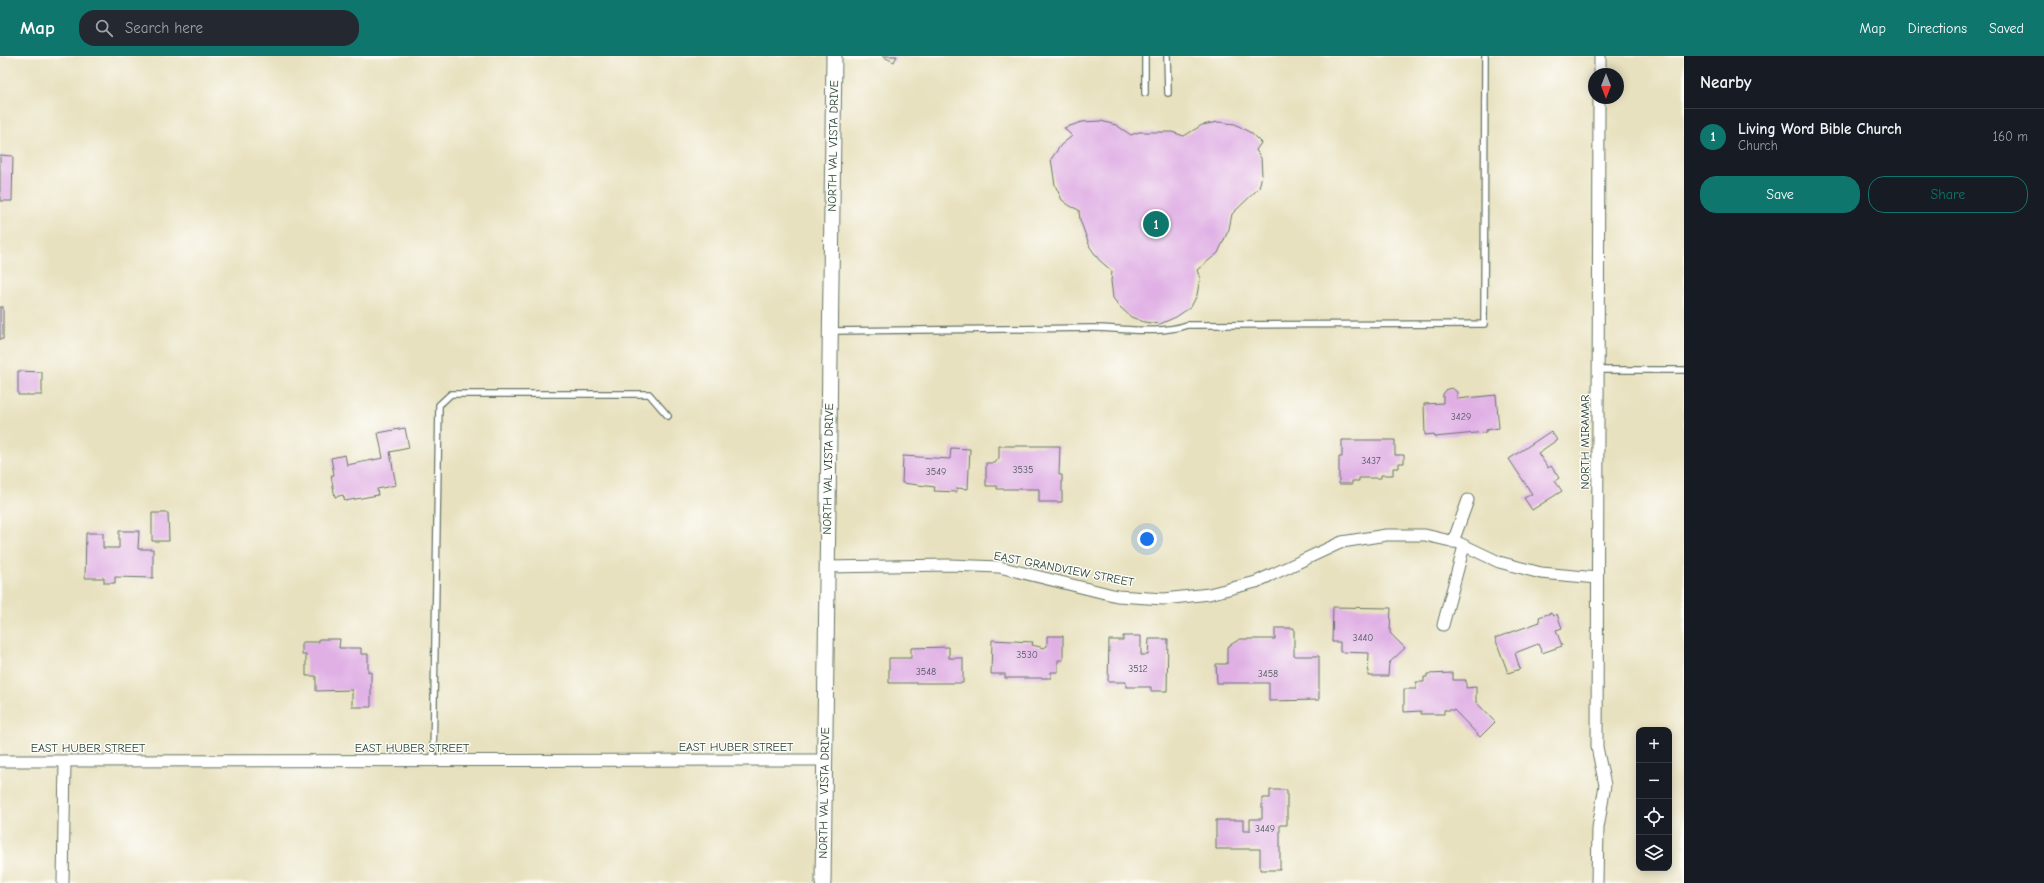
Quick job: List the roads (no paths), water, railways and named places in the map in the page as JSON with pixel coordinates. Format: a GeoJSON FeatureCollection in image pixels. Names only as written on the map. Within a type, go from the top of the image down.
{"type":"FeatureCollection","features":[{"type":"Feature","properties":{"kind":"main road","name":"NORTH VAL VISTA DRIVE"},"geometry":{"type":"LineString","coordinates":[[823,883],[826,567],[834,56]]}},
{"type":"Feature","properties":{"kind":"street"},"geometry":{"type":"LineString","coordinates":[[1600,56],[1600,68]]}},
{"type":"Feature","properties":{"kind":"street","name":"NORTH MIRAMAR"},"geometry":{"type":"LineString","coordinates":[[1597,883],[1598,828],[1605,785],[1597,747],[1599,104]]}},
{"type":"Feature","properties":{"kind":"street"},"geometry":{"type":"LineString","coordinates":[[1453,542],[1468,500]]}},
{"type":"Feature","properties":{"kind":"street","name":"EAST GRANDVIEW STREET"},"geometry":{"type":"LineString","coordinates":[[826,567],[950,565],[999,568],[1118,596],[1164,599],[1209,594],[1256,582],[1342,542],[1386,535],[1425,535],[1464,546],[1499,562],[1541,573],[1597,578]]}},
{"type":"Feature","properties":{"kind":"street"},"geometry":{"type":"LineString","coordinates":[[1443,625],[1464,546]]}},
{"type":"Feature","properties":{"kind":"street","name":"EAST HUBER STREET"},"geometry":{"type":"LineString","coordinates":[[0,761],[825,760]]}},
{"type":"Feature","properties":{"kind":"street"},"geometry":{"type":"LineString","coordinates":[[63,883],[65,762]]}},
{"type":"Feature","properties":{"kind":"lane"},"geometry":{"type":"LineString","coordinates":[[1167,56],[1168,93]]}},
{"type":"Feature","properties":{"kind":"lane"},"geometry":{"type":"LineString","coordinates":[[830,331],[1098,328],[1159,331],[1176,329],[1187,325],[1484,324],[1485,56]]}},
{"type":"Feature","properties":{"kind":"lane"},"geometry":{"type":"LineString","coordinates":[[1145,57],[1145,93]]}},
{"type":"Feature","properties":{"kind":"lane"},"geometry":{"type":"LineString","coordinates":[[1598,370],[1684,370]]}},
{"type":"Feature","properties":{"kind":"lane"},"geometry":{"type":"LineString","coordinates":[[433,761],[439,406],[451,394],[649,394],[668,416]]}},
{"type":"Feature","properties":{"kind":"place","name":"Living Word Bible Church"},"geometry":{"type":"Point","coordinates":[1156,224]}}]}
